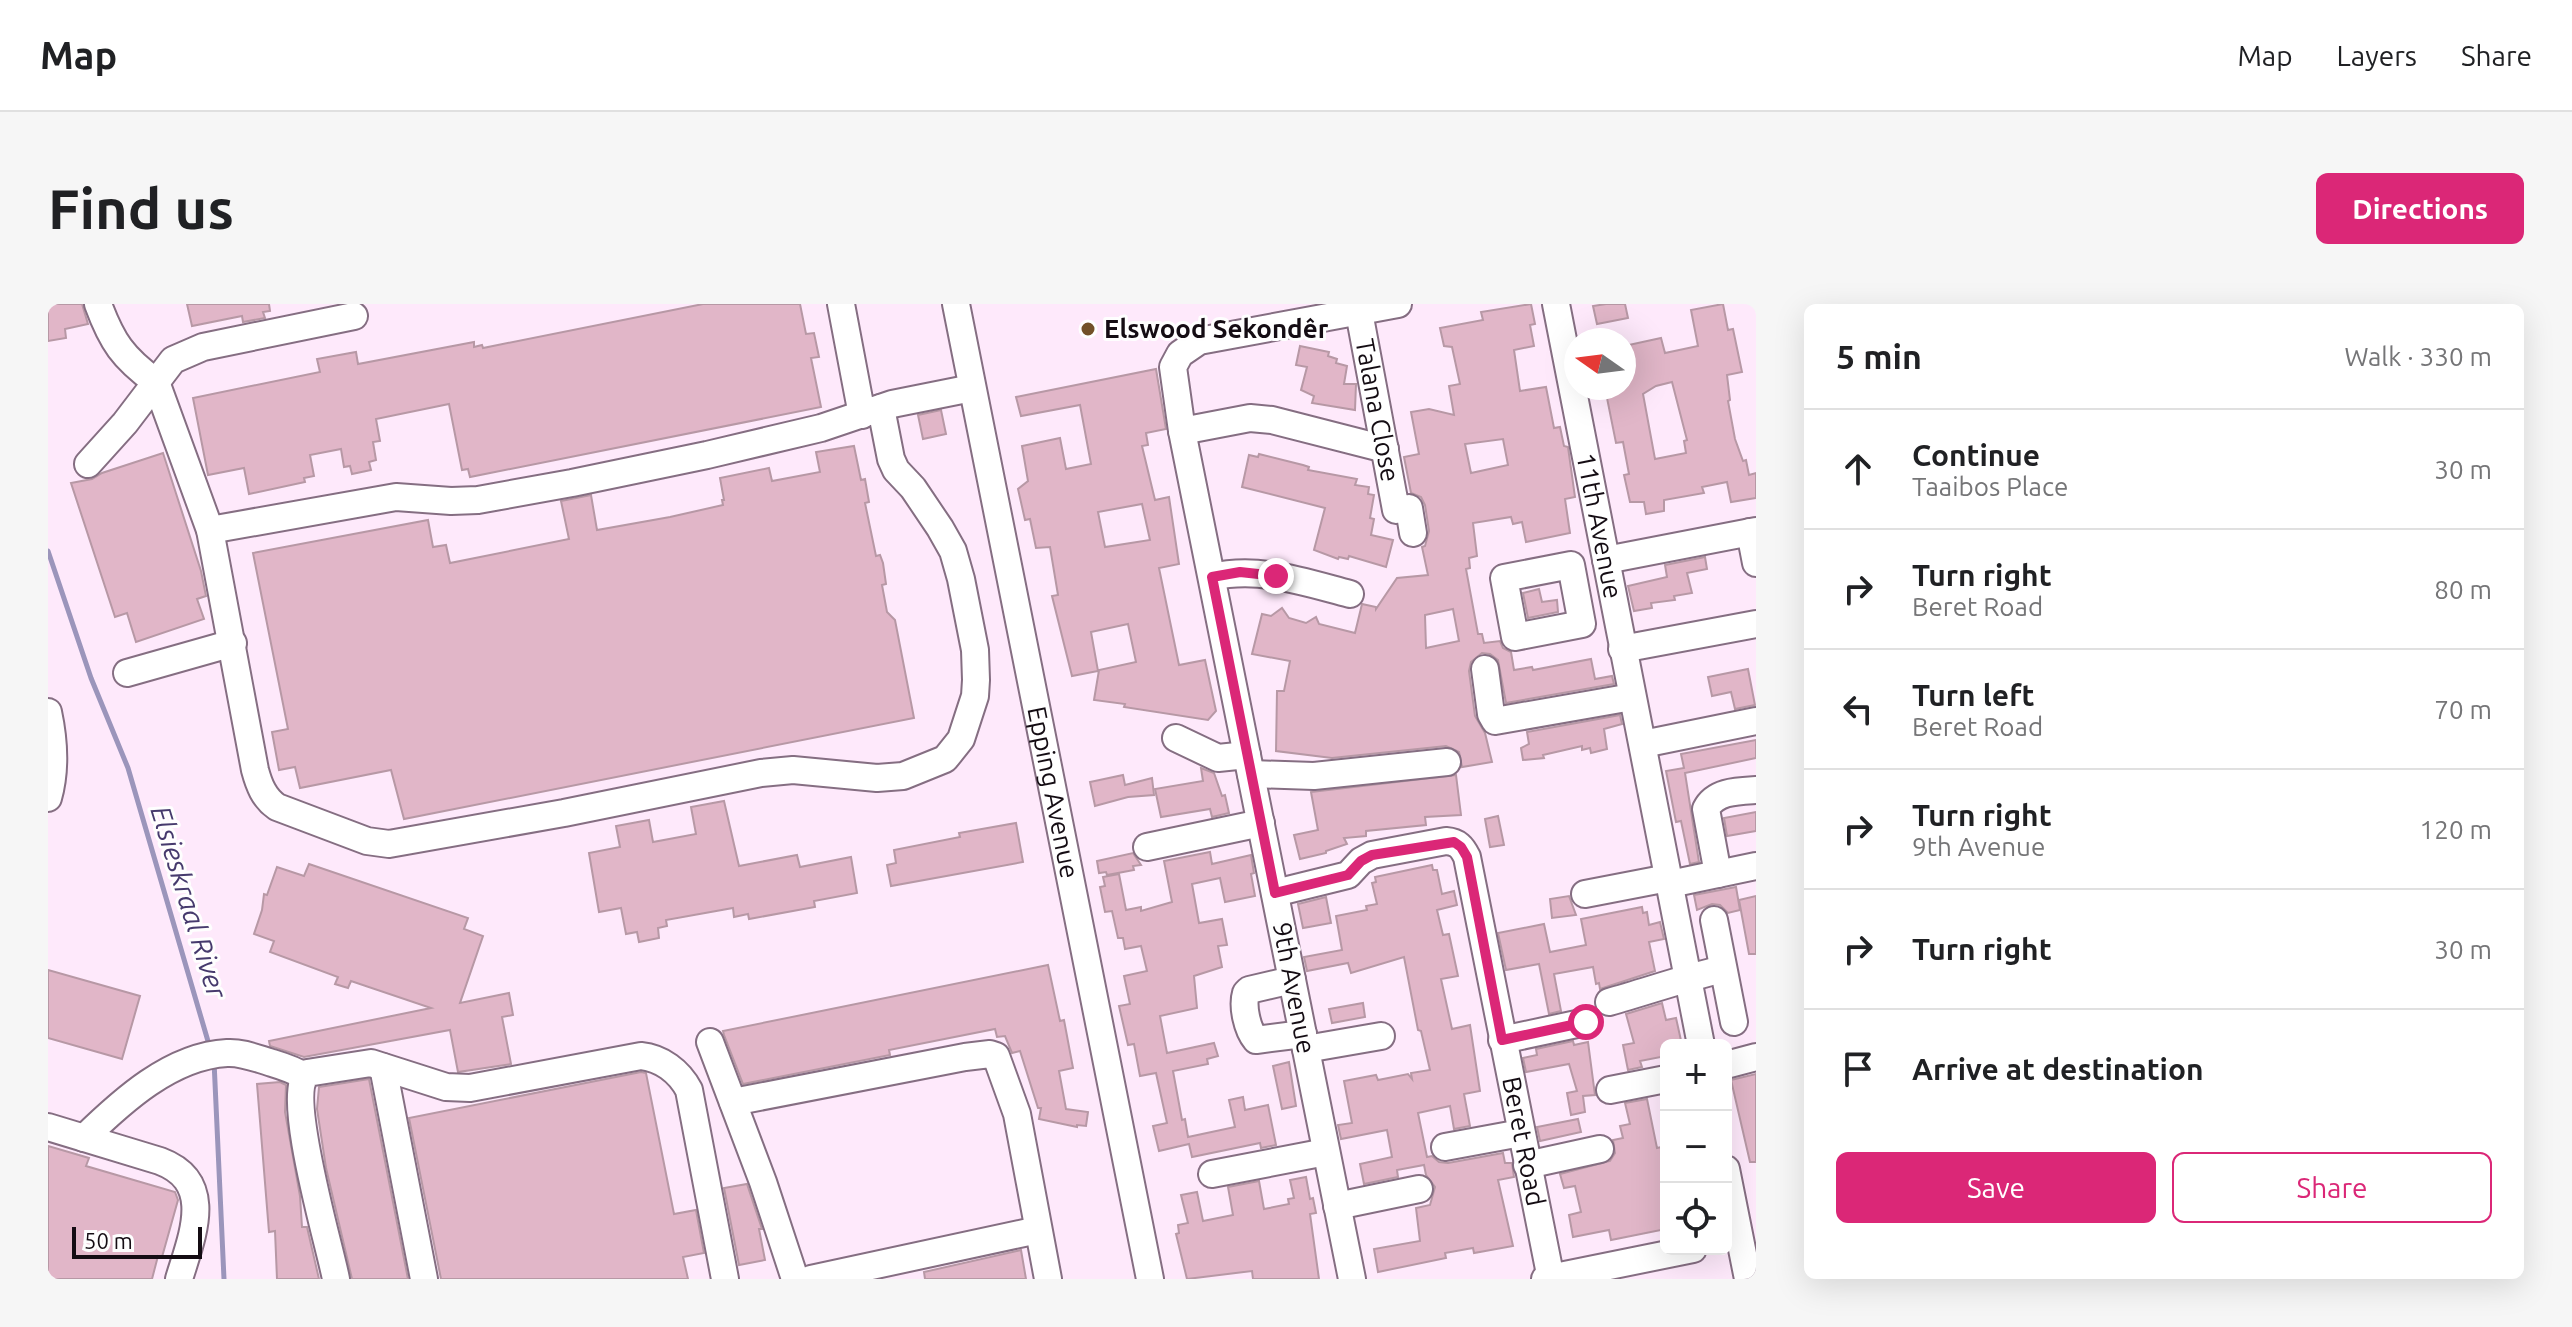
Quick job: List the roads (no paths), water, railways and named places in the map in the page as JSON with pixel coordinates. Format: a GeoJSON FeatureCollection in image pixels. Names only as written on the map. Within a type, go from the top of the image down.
{"type":"FeatureCollection","features":[{"type":"Feature","properties":{"kind":"street"},"geometry":{"type":"LineString","coordinates":[[98,304],[111,338],[121,353],[156,382],[210,530],[255,770],[269,801],[277,807],[367,841],[389,844],[761,773],[793,770],[877,778],[919,772],[945,759],[961,739],[975,696],[975,650],[953,551],[891,459],[871,411],[841,304]]}},
{"type":"Feature","properties":{"kind":"street","name":"Epping Avenue"},"geometry":{"type":"LineString","coordinates":[[956,304],[1150,1279]]}},
{"type":"Feature","properties":{"kind":"street"},"geometry":{"type":"LineString","coordinates":[[1359,312],[1398,304]]}},
{"type":"Feature","properties":{"kind":"street","name":"11th Avenue"},"geometry":{"type":"LineString","coordinates":[[1556,306],[1700,1039]]}},
{"type":"Feature","properties":{"kind":"street","name":"9th Avenue"},"geometry":{"type":"LineString","coordinates":[[1352,1279],[1182,431],[1173,367],[1180,354],[1199,341],[1359,312]]}},
{"type":"Feature","properties":{"kind":"street","name":"Talana Close"},"geometry":{"type":"LineString","coordinates":[[1359,312],[1396,510],[1409,508],[1413,533]]}},
{"type":"Feature","properties":{"kind":"street"},"geometry":{"type":"LineString","coordinates":[[88,464],[125,423],[173,360],[186,353],[354,316]]}},
{"type":"Feature","properties":{"kind":"street"},"geometry":{"type":"LineString","coordinates":[[210,530],[396,497],[478,500],[707,455],[821,428],[926,396],[972,388]]}},
{"type":"Feature","properties":{"kind":"street"},"geometry":{"type":"LineString","coordinates":[[1182,431],[1231,420],[1261,419],[1385,449]]}},
{"type":"Feature","properties":{"kind":"street"},"geometry":{"type":"LineString","coordinates":[[1606,560],[1753,532],[1756,563]]}},
{"type":"Feature","properties":{"kind":"street"},"geometry":{"type":"LineString","coordinates":[[1212,577],[1256,572],[1350,594]]}},
{"type":"Feature","properties":{"kind":"street"},"geometry":{"type":"LineString","coordinates":[[1577,596],[1611,589]]}},
{"type":"Feature","properties":{"kind":"street"},"geometry":{"type":"LineString","coordinates":[[1622,649],[1756,624]]}},
{"type":"Feature","properties":{"kind":"street"},"geometry":{"type":"LineString","coordinates":[[127,673],[233,643]]}},
{"type":"Feature","properties":{"kind":"street"},"geometry":{"type":"LineString","coordinates":[[1485,669],[1491,714],[1495,721],[1632,697]]}},
{"type":"Feature","properties":{"kind":"street"},"geometry":{"type":"LineString","coordinates":[[48,712],[53,752],[48,798]]}},
{"type":"Feature","properties":{"kind":"street"},"geometry":{"type":"LineString","coordinates":[[1643,744],[1756,721]]}},
{"type":"Feature","properties":{"kind":"street"},"geometry":{"type":"LineString","coordinates":[[1176,738],[1218,758],[1314,776],[1447,762]]}},
{"type":"Feature","properties":{"kind":"street"},"geometry":{"type":"LineString","coordinates":[[1718,874],[1706,809],[1709,802],[1718,797],[1756,790]]}},
{"type":"Feature","properties":{"kind":"street"},"geometry":{"type":"LineString","coordinates":[[1147,847],[1261,823]]}},
{"type":"Feature","properties":{"kind":"street","name":"Beret Road"},"geometry":{"type":"LineString","coordinates":[[1275,893],[1350,887],[1366,857],[1379,853],[1446,841],[1461,847],[1467,857],[1549,1279]]}},
{"type":"Feature","properties":{"kind":"street"},"geometry":{"type":"LineString","coordinates":[[1585,894],[1756,866]]}},
{"type":"Feature","properties":{"kind":"street"},"geometry":{"type":"LineString","coordinates":[[1714,920],[1734,1022]]}},
{"type":"Feature","properties":{"kind":"street"},"geometry":{"type":"LineString","coordinates":[[1609,1002],[1723,969]]}},
{"type":"Feature","properties":{"kind":"street"},"geometry":{"type":"LineString","coordinates":[[1292,980],[1246,993],[1243,1002],[1249,1029],[1256,1040],[1304,1041],[1381,1036]]}},
{"type":"Feature","properties":{"kind":"street"},"geometry":{"type":"LineString","coordinates":[[1502,1040],[1586,1022]]}},
{"type":"Feature","properties":{"kind":"street"},"geometry":{"type":"LineString","coordinates":[[710,1042],[795,1279]]}},
{"type":"Feature","properties":{"kind":"street"},"geometry":{"type":"LineString","coordinates":[[84,1138],[116,1107],[158,1078],[213,1056],[280,1065],[304,1076],[329,1068],[362,1064],[383,1067],[456,1089],[504,1083],[634,1056],[649,1057],[677,1074],[689,1090],[725,1279]]}},
{"type":"Feature","properties":{"kind":"street"},"geometry":{"type":"LineString","coordinates":[[733,1102],[965,1057],[996,1056],[1017,1114],[1048,1279]]}},
{"type":"Feature","properties":{"kind":"street"},"geometry":{"type":"LineString","coordinates":[[1732,1063],[1756,1057]]}},
{"type":"Feature","properties":{"kind":"street"},"geometry":{"type":"LineString","coordinates":[[383,1067],[424,1279]]}},
{"type":"Feature","properties":{"kind":"street"},"geometry":{"type":"LineString","coordinates":[[304,1076],[300,1087],[303,1126],[318,1209],[325,1224],[336,1279]]}},
{"type":"Feature","properties":{"kind":"street"},"geometry":{"type":"LineString","coordinates":[[1610,1090],[1660,1080]]}},
{"type":"Feature","properties":{"kind":"street"},"geometry":{"type":"LineString","coordinates":[[48,1127],[174,1166],[186,1177],[191,1184],[196,1211],[193,1233],[179,1279]]}},
{"type":"Feature","properties":{"kind":"street"},"geometry":{"type":"LineString","coordinates":[[1445,1147],[1521,1133]]}},
{"type":"Feature","properties":{"kind":"street"},"geometry":{"type":"LineString","coordinates":[[1527,1165],[1600,1149]]}},
{"type":"Feature","properties":{"kind":"street"},"geometry":{"type":"LineString","coordinates":[[1212,1174],[1326,1152]]}},
{"type":"Feature","properties":{"kind":"street"},"geometry":{"type":"LineString","coordinates":[[1729,1183],[1748,1279]]}},
{"type":"Feature","properties":{"kind":"street"},"geometry":{"type":"LineString","coordinates":[[1337,1206],[1419,1189]]}},
{"type":"Feature","properties":{"kind":"street"},"geometry":{"type":"LineString","coordinates":[[811,1279],[1038,1230]]}},
{"type":"Feature","properties":{"kind":"street"},"geometry":{"type":"LineString","coordinates":[[1549,1279],[1664,1255]]}},
{"type":"Feature","properties":{"kind":"waterway","name":"Elsieskraal River"},"geometry":{"type":"LineString","coordinates":[[48,551],[91,678],[128,768],[210,1048]]}},
{"type":"Feature","properties":{"kind":"waterway","name":"Elsieskraal River"},"geometry":{"type":"LineString","coordinates":[[214,1061],[224,1279]]}},
{"type":"Feature","properties":{"kind":"place","name":"Elswood Sekondêr"},"geometry":{"type":"Point","coordinates":[1088,329]}}]}
